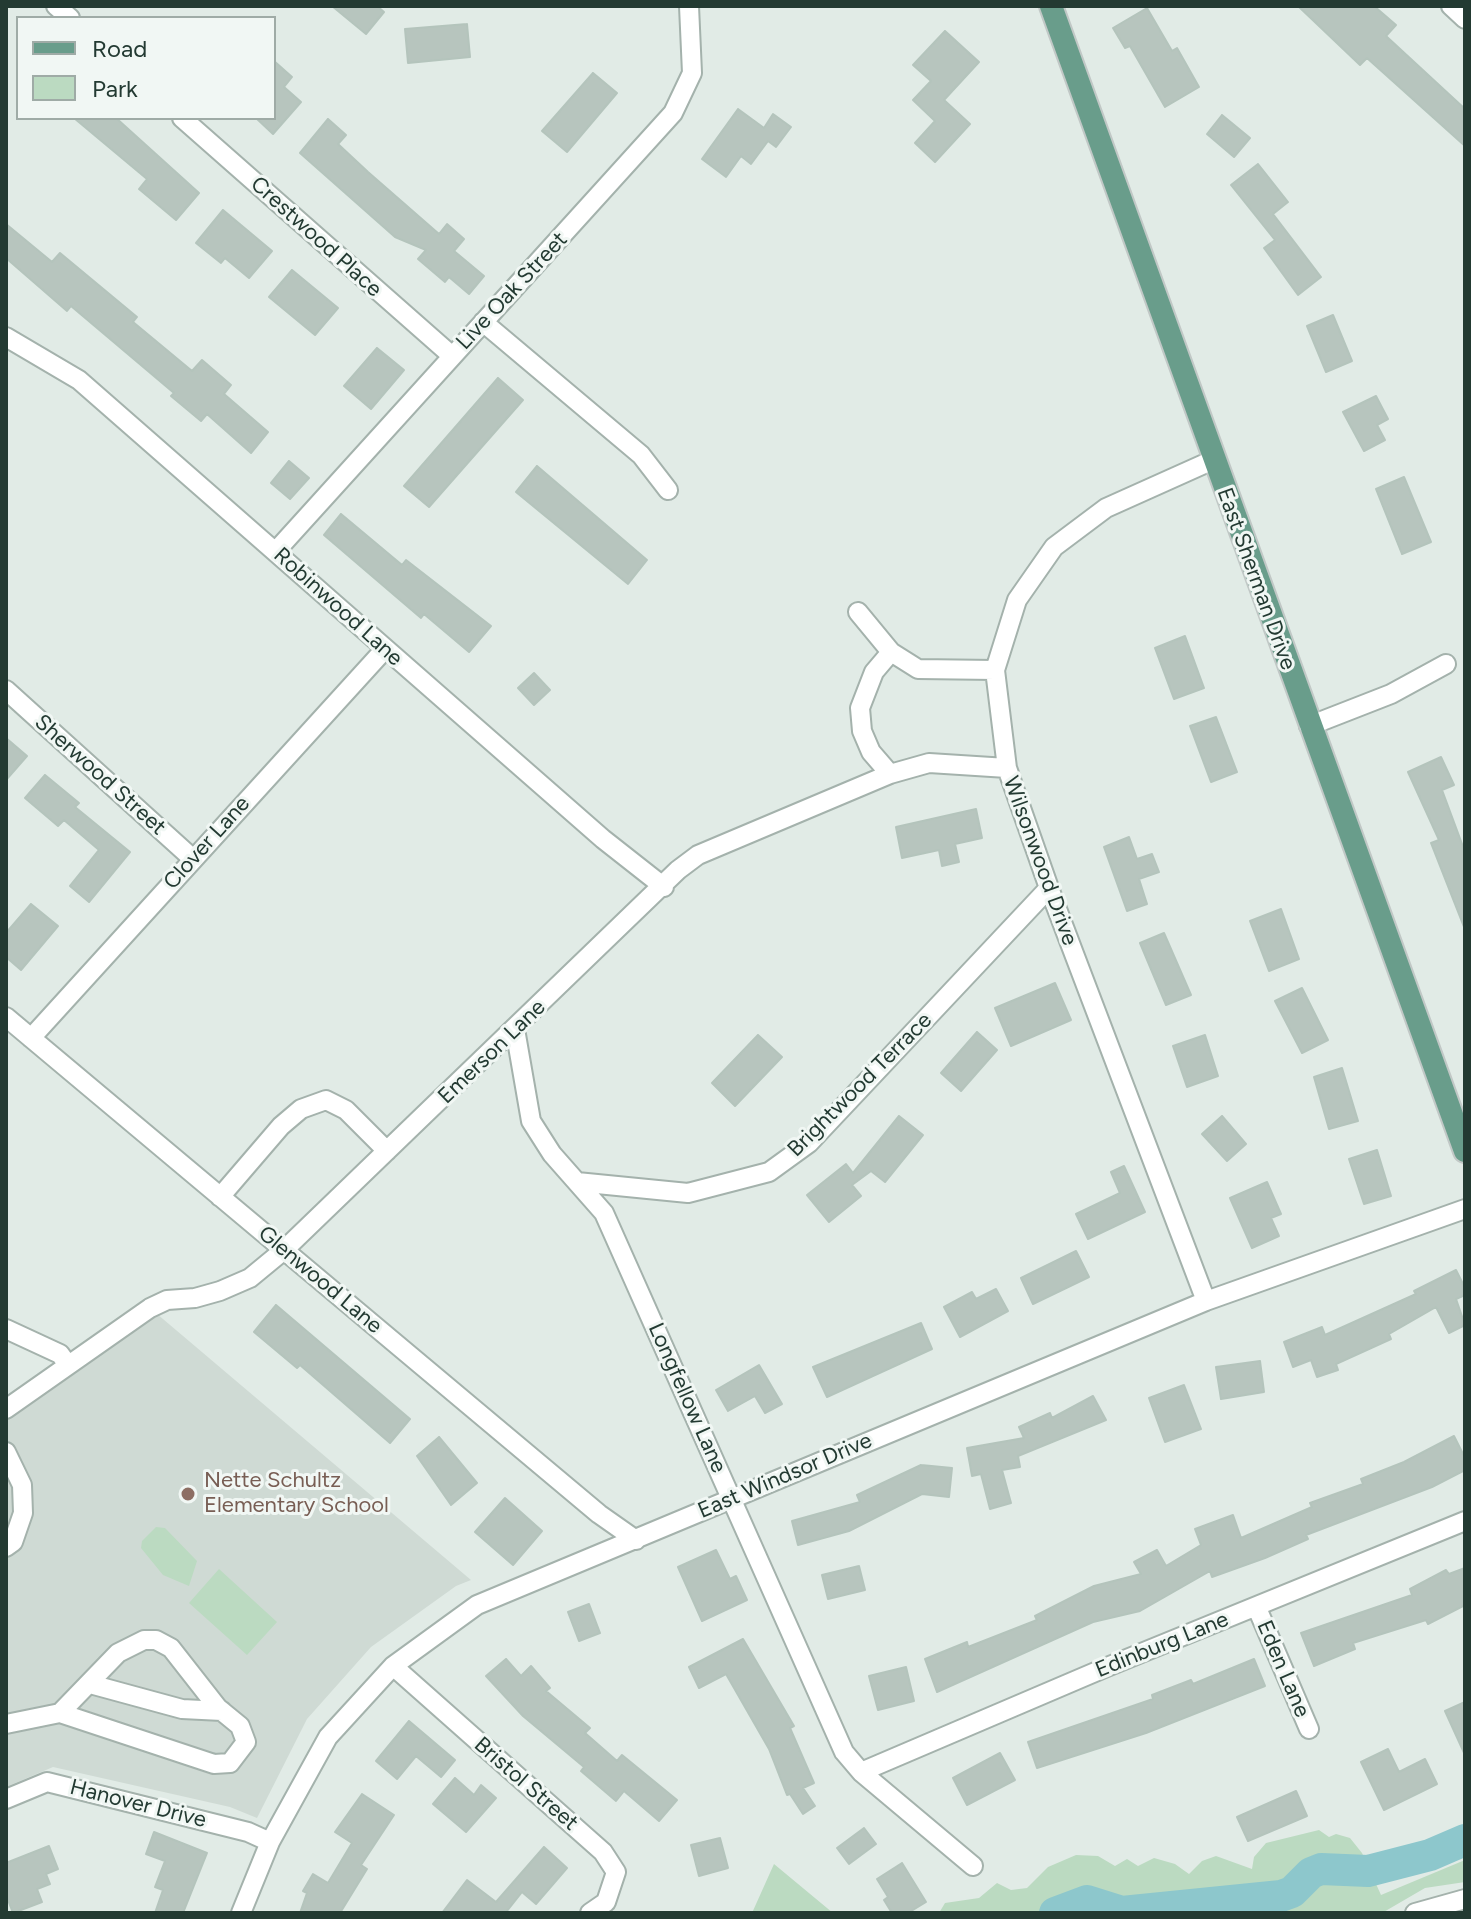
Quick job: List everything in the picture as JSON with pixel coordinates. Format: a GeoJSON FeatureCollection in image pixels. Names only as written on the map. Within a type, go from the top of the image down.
{"type":"FeatureCollection","features":[{"type":"Feature","properties":{"kind":"main road","name":"East Sherman Drive"},"geometry":{"type":"LineString","coordinates":[[1051,6],[1465,1151]]}},
{"type":"Feature","properties":{"kind":"street","name":"Live Oak Street"},"geometry":{"type":"LineString","coordinates":[[276,551],[673,113],[692,73],[689,6]]}},
{"type":"Feature","properties":{"kind":"street"},"geometry":{"type":"LineString","coordinates":[[1451,6],[1465,19]]}},
{"type":"Feature","properties":{"kind":"street","name":"Crestwood Place"},"geometry":{"type":"LineString","coordinates":[[184,120],[451,355]]}},
{"type":"Feature","properties":{"kind":"street"},"geometry":{"type":"LineString","coordinates":[[483,322],[641,455],[668,490]]}},
{"type":"Feature","properties":{"kind":"street","name":"Robinwood Lane"},"geometry":{"type":"LineString","coordinates":[[6,337],[79,380],[603,839],[664,887]]}},
{"type":"Feature","properties":{"kind":"street","name":"Wilsonwood Drive"},"geometry":{"type":"LineString","coordinates":[[1206,1301],[1049,888],[1007,768],[995,670],[1017,600],[1054,547],[1106,508],[1213,460]]}},
{"type":"Feature","properties":{"kind":"street"},"geometry":{"type":"LineString","coordinates":[[858,612],[891,652],[918,669],[995,670]]}},
{"type":"Feature","properties":{"kind":"street","name":"Clover Lane"},"geometry":{"type":"LineString","coordinates":[[31,1038],[385,649]]}},
{"type":"Feature","properties":{"kind":"street"},"geometry":{"type":"LineString","coordinates":[[890,774],[871,752],[862,731],[860,708],[874,672],[891,652]]}},
{"type":"Feature","properties":{"kind":"street"},"geometry":{"type":"LineString","coordinates":[[1309,726],[1391,694],[1446,664]]}},
{"type":"Feature","properties":{"kind":"street","name":"Sherwood Street"},"geometry":{"type":"LineString","coordinates":[[6,690],[193,859]]}},
{"type":"Feature","properties":{"kind":"street","name":"Emerson Lane"},"geometry":{"type":"LineString","coordinates":[[6,1409],[150,1308],[167,1300],[195,1298],[220,1291],[250,1278],[284,1250],[664,887],[678,870],[718,844],[890,774],[929,763],[1007,768]]}},
{"type":"Feature","properties":{"kind":"street","name":"Brightwood Terrace"},"geometry":{"type":"LineString","coordinates":[[577,1182],[688,1193],[769,1172],[809,1143],[1049,888]]}},
{"type":"Feature","properties":{"kind":"street","name":"Glenwood Lane"},"geometry":{"type":"LineString","coordinates":[[6,1017],[599,1514],[636,1540]]}},
{"type":"Feature","properties":{"kind":"street","name":"Longfellow Lane"},"geometry":{"type":"LineString","coordinates":[[515,1029],[531,1121],[552,1154],[604,1213],[844,1752],[861,1772],[973,1866]]}},
{"type":"Feature","properties":{"kind":"street"},"geometry":{"type":"LineString","coordinates":[[220,1197],[281,1126],[301,1109],[326,1100],[346,1110],[387,1151]]}},
{"type":"Feature","properties":{"kind":"street","name":"East Windsor Drive"},"geometry":{"type":"LineString","coordinates":[[241,1913],[270,1842],[328,1737],[393,1666],[477,1605],[1206,1301],[1465,1209]]}},
{"type":"Feature","properties":{"kind":"street"},"geometry":{"type":"LineString","coordinates":[[6,1329],[60,1354],[68,1365]]}},
{"type":"Feature","properties":{"kind":"street"},"geometry":{"type":"LineString","coordinates":[[6,1452],[23,1513],[13,1542],[6,1547]]}},
{"type":"Feature","properties":{"kind":"street","name":"Edinburg Lane"},"geometry":{"type":"LineString","coordinates":[[861,1772],[1107,1667],[1465,1521]]}},
{"type":"Feature","properties":{"kind":"street","name":"Eden Lane"},"geometry":{"type":"LineString","coordinates":[[1257,1608],[1309,1729]]}},
{"type":"Feature","properties":{"kind":"street"},"geometry":{"type":"LineString","coordinates":[[6,1724],[60,1713],[214,1764],[230,1763],[246,1742],[240,1726],[222,1711],[171,1648],[156,1640],[144,1640],[118,1653],[60,1713]]}},
{"type":"Feature","properties":{"kind":"street","name":"Bristol Street"},"geometry":{"type":"LineString","coordinates":[[393,1666],[603,1852],[616,1872],[606,1902],[590,1913]]}},
{"type":"Feature","properties":{"kind":"street"},"geometry":{"type":"LineString","coordinates":[[90,1684],[182,1709],[222,1711]]}},
{"type":"Feature","properties":{"kind":"street","name":"Hanover Drive"},"geometry":{"type":"LineString","coordinates":[[6,1799],[47,1782],[211,1822],[270,1842]]}},
{"type":"Feature","properties":{"kind":"street"},"geometry":{"type":"LineString","coordinates":[[1415,1913],[1465,1899]]}},
{"type":"Feature","properties":{"kind":"shaded area","name":"Nette Schultz Elementary School"},"geometry":{"type":"Polygon","coordinates":[[[150,1308],[471,1580],[456,1586],[371,1647],[307,1719],[257,1818],[230,1807],[53,1767],[6,1787],[6,1409],[150,1308]]]}},
{"type":"Feature","properties":{"kind":"green space"},"geometry":{"type":"Polygon","coordinates":[[[156,1527],[165,1528],[197,1561],[189,1586],[163,1575],[141,1548],[142,1541],[156,1527]]]}},
{"type":"Feature","properties":{"kind":"green space"},"geometry":{"type":"Polygon","coordinates":[[[219,1569],[277,1622],[247,1655],[189,1603],[219,1569]]]}},
{"type":"Feature","properties":{"kind":"green space"},"geometry":{"type":"Polygon","coordinates":[[[1319,1830],[1329,1837],[1336,1834],[1350,1838],[1362,1853],[1381,1895],[1465,1860],[1465,1882],[1425,1888],[1382,1913],[939,1913],[945,1903],[979,1898],[997,1883],[1011,1890],[1027,1888],[1048,1867],[1076,1855],[1098,1856],[1115,1866],[1127,1859],[1138,1866],[1154,1858],[1175,1864],[1189,1874],[1202,1861],[1216,1856],[1252,1869],[1254,1857],[1266,1843],[1319,1830]]]}},
{"type":"Feature","properties":{"kind":"green space"},"geometry":{"type":"Polygon","coordinates":[[[774,1864],[833,1913],[752,1913],[774,1864]]]}},
{"type":"Feature","properties":{"kind":"building"},"geometry":{"type":"Polygon","coordinates":[[[332,6],[377,6],[384,12],[366,34],[332,6]]]}},
{"type":"Feature","properties":{"kind":"building"},"geometry":{"type":"Polygon","coordinates":[[[1298,6],[1374,6],[1396,25],[1386,36],[1465,109],[1465,146],[1367,58],[1360,65],[1298,6]]]}},
{"type":"Feature","properties":{"kind":"building"},"geometry":{"type":"Polygon","coordinates":[[[1147,8],[1172,51],[1177,48],[1199,87],[1165,107],[1130,46],[1125,48],[1113,28],[1147,8]]]}},
{"type":"Feature","properties":{"kind":"building"},"geometry":{"type":"Polygon","coordinates":[[[467,24],[470,57],[408,63],[405,29],[467,24]]]}},
{"type":"Feature","properties":{"kind":"building"},"geometry":{"type":"Polygon","coordinates":[[[945,31],[979,62],[944,100],[970,124],[935,162],[915,143],[935,121],[913,100],[931,81],[913,65],[945,31]]]}},
{"type":"Feature","properties":{"kind":"building"},"geometry":{"type":"Polygon","coordinates":[[[276,63],[292,77],[284,87],[301,102],[273,134],[258,120],[276,120],[276,63]]]}},
{"type":"Feature","properties":{"kind":"building"},"geometry":{"type":"Polygon","coordinates":[[[593,73],[617,93],[567,152],[542,131],[593,73]]]}},
{"type":"Feature","properties":{"kind":"building"},"geometry":{"type":"Polygon","coordinates":[[[738,109],[764,128],[773,114],[791,127],[776,147],[768,141],[751,164],[741,156],[726,177],[702,159],[738,109]]]}},
{"type":"Feature","properties":{"kind":"building"},"geometry":{"type":"Polygon","coordinates":[[[1222,115],[1250,138],[1234,157],[1207,134],[1222,115]]]}},
{"type":"Feature","properties":{"kind":"building"},"geometry":{"type":"Polygon","coordinates":[[[328,119],[346,135],[338,144],[368,172],[439,234],[447,224],[464,239],[454,251],[484,276],[469,294],[449,277],[445,282],[418,259],[426,250],[395,237],[300,153],[328,119]]]}},
{"type":"Feature","properties":{"kind":"building"},"geometry":{"type":"Polygon","coordinates":[[[76,120],[118,120],[199,193],[176,220],[139,189],[147,179],[76,120]]]}},
{"type":"Feature","properties":{"kind":"building"},"geometry":{"type":"Polygon","coordinates":[[[1258,164],[1288,202],[1273,214],[1321,277],[1298,295],[1264,248],[1275,240],[1231,185],[1258,164]]]}},
{"type":"Feature","properties":{"kind":"building"},"geometry":{"type":"Polygon","coordinates":[[[223,210],[272,251],[249,278],[225,258],[221,263],[196,243],[223,210]]]}},
{"type":"Feature","properties":{"kind":"building"},"geometry":{"type":"Polygon","coordinates":[[[6,224],[52,262],[60,253],[137,317],[133,322],[192,371],[202,360],[231,385],[224,394],[268,432],[251,453],[207,414],[201,421],[171,396],[174,393],[71,306],[67,311],[6,258],[6,224]]]}},
{"type":"Feature","properties":{"kind":"building"},"geometry":{"type":"Polygon","coordinates":[[[292,270],[338,308],[315,335],[269,297],[292,270]]]}},
{"type":"Feature","properties":{"kind":"building"},"geometry":{"type":"Polygon","coordinates":[[[1333,315],[1352,361],[1326,372],[1307,326],[1333,315]]]}},
{"type":"Feature","properties":{"kind":"building"},"geometry":{"type":"Polygon","coordinates":[[[377,348],[404,370],[371,409],[344,386],[377,348]]]}},
{"type":"Feature","properties":{"kind":"building"},"geometry":{"type":"Polygon","coordinates":[[[498,378],[523,400],[429,507],[404,486],[498,378]]]}},
{"type":"Feature","properties":{"kind":"building"},"geometry":{"type":"Polygon","coordinates":[[[1376,396],[1388,419],[1377,425],[1385,440],[1364,451],[1343,412],[1376,396]]]}},
{"type":"Feature","properties":{"kind":"building"},"geometry":{"type":"Polygon","coordinates":[[[289,461],[309,478],[290,499],[271,483],[289,461]]]}},
{"type":"Feature","properties":{"kind":"building"},"geometry":{"type":"Polygon","coordinates":[[[537,466],[647,560],[628,584],[516,492],[537,466]]]}},
{"type":"Feature","properties":{"kind":"building"},"geometry":{"type":"Polygon","coordinates":[[[1404,477],[1431,542],[1402,554],[1376,489],[1404,477]]]}},
{"type":"Feature","properties":{"kind":"building"},"geometry":{"type":"Polygon","coordinates":[[[341,514],[402,565],[406,560],[491,626],[469,652],[424,614],[421,618],[324,535],[341,514]]]}},
{"type":"Feature","properties":{"kind":"building"},"geometry":{"type":"Polygon","coordinates":[[[1185,636],[1204,688],[1174,699],[1155,648],[1185,636]]]}},
{"type":"Feature","properties":{"kind":"building"},"geometry":{"type":"Polygon","coordinates":[[[534,673],[550,690],[534,705],[518,688],[534,673]]]}},
{"type":"Feature","properties":{"kind":"building"},"geometry":{"type":"Polygon","coordinates":[[[1216,717],[1237,772],[1211,782],[1190,726],[1216,717]]]}},
{"type":"Feature","properties":{"kind":"building"},"geometry":{"type":"Polygon","coordinates":[[[6,738],[27,756],[6,780],[6,738]]]}},
{"type":"Feature","properties":{"kind":"building"},"geometry":{"type":"Polygon","coordinates":[[[1441,757],[1454,785],[1442,790],[1465,852],[1464,927],[1431,843],[1439,840],[1408,772],[1441,757]]]}},
{"type":"Feature","properties":{"kind":"building"},"geometry":{"type":"Polygon","coordinates":[[[45,775],[79,803],[75,807],[130,852],[89,902],[70,886],[99,850],[64,820],[58,826],[25,798],[45,775]]]}},
{"type":"Feature","properties":{"kind":"building"},"geometry":{"type":"Polygon","coordinates":[[[976,809],[982,838],[955,844],[959,862],[942,866],[939,850],[902,858],[896,827],[976,809]]]}},
{"type":"Feature","properties":{"kind":"building"},"geometry":{"type":"Polygon","coordinates":[[[1129,837],[1137,859],[1152,854],[1159,872],[1139,879],[1147,904],[1127,911],[1104,847],[1129,837]]]}},
{"type":"Feature","properties":{"kind":"building"},"geometry":{"type":"Polygon","coordinates":[[[31,904],[58,926],[21,970],[6,957],[6,933],[31,904]]]}},
{"type":"Feature","properties":{"kind":"building"},"geometry":{"type":"Polygon","coordinates":[[[1281,909],[1299,959],[1269,971],[1250,921],[1281,909]]]}},
{"type":"Feature","properties":{"kind":"building"},"geometry":{"type":"Polygon","coordinates":[[[1164,933],[1191,995],[1166,1005],[1140,943],[1164,933]]]}},
{"type":"Feature","properties":{"kind":"building"},"geometry":{"type":"Polygon","coordinates":[[[1055,983],[1071,1020],[1011,1046],[995,1008],[1055,983]]]}},
{"type":"Feature","properties":{"kind":"building"},"geometry":{"type":"Polygon","coordinates":[[[1302,988],[1328,1040],[1302,1053],[1275,1001],[1302,988]]]}},
{"type":"Feature","properties":{"kind":"building"},"geometry":{"type":"Polygon","coordinates":[[[977,1032],[997,1050],[961,1091],[941,1073],[977,1032]]]}},
{"type":"Feature","properties":{"kind":"building"},"geometry":{"type":"Polygon","coordinates":[[[758,1035],[782,1057],[735,1106],[712,1083],[758,1035]]]}},
{"type":"Feature","properties":{"kind":"building"},"geometry":{"type":"Polygon","coordinates":[[[1205,1035],[1218,1076],[1187,1087],[1173,1046],[1205,1035]]]}},
{"type":"Feature","properties":{"kind":"building"},"geometry":{"type":"Polygon","coordinates":[[[1342,1068],[1358,1121],[1329,1129],[1314,1077],[1342,1068]]]}},
{"type":"Feature","properties":{"kind":"building"},"geometry":{"type":"Polygon","coordinates":[[[899,1116],[923,1135],[885,1182],[871,1171],[852,1185],[861,1196],[829,1222],[807,1195],[846,1164],[853,1173],[899,1116]]]}},
{"type":"Feature","properties":{"kind":"building"},"geometry":{"type":"Polygon","coordinates":[[[1222,1116],[1246,1144],[1227,1161],[1202,1134],[1222,1116]]]}},
{"type":"Feature","properties":{"kind":"building"},"geometry":{"type":"Polygon","coordinates":[[[1377,1150],[1391,1196],[1364,1204],[1349,1159],[1377,1150]]]}},
{"type":"Feature","properties":{"kind":"building"},"geometry":{"type":"Polygon","coordinates":[[[1124,1166],[1145,1212],[1088,1239],[1076,1214],[1120,1193],[1111,1172],[1124,1166]]]}},
{"type":"Feature","properties":{"kind":"building"},"geometry":{"type":"Polygon","coordinates":[[[1267,1182],[1281,1214],[1271,1218],[1279,1236],[1252,1248],[1230,1198],[1267,1182]]]}},
{"type":"Feature","properties":{"kind":"building"},"geometry":{"type":"Polygon","coordinates":[[[1076,1251],[1089,1277],[1033,1304],[1021,1278],[1076,1251]]]}},
{"type":"Feature","properties":{"kind":"building"},"geometry":{"type":"Polygon","coordinates":[[[1456,1270],[1465,1288],[1465,1295],[1456,1299],[1465,1325],[1449,1333],[1436,1307],[1389,1334],[1391,1339],[1336,1364],[1338,1370],[1317,1377],[1311,1360],[1293,1367],[1284,1342],[1322,1327],[1325,1335],[1416,1294],[1414,1291],[1456,1270]]]}},
{"type":"Feature","properties":{"kind":"building"},"geometry":{"type":"Polygon","coordinates":[[[996,1289],[1008,1311],[960,1337],[944,1307],[972,1292],[976,1299],[996,1289]]]}},
{"type":"Feature","properties":{"kind":"building"},"geometry":{"type":"Polygon","coordinates":[[[276,1305],[410,1419],[390,1443],[300,1365],[297,1368],[254,1332],[276,1305]]]}},
{"type":"Feature","properties":{"kind":"building"},"geometry":{"type":"Polygon","coordinates":[[[921,1323],[932,1349],[827,1397],[813,1367],[921,1323]]]}},
{"type":"Feature","properties":{"kind":"building"},"geometry":{"type":"Polygon","coordinates":[[[1260,1361],[1264,1392],[1221,1399],[1216,1367],[1260,1361]]]}},
{"type":"Feature","properties":{"kind":"building"},"geometry":{"type":"Polygon","coordinates":[[[759,1365],[782,1404],[765,1413],[755,1396],[728,1411],[716,1390],[759,1365]]]}},
{"type":"Feature","properties":{"kind":"building"},"geometry":{"type":"Polygon","coordinates":[[[1184,1385],[1201,1429],[1165,1442],[1149,1398],[1184,1385]]]}},
{"type":"Feature","properties":{"kind":"building"},"geometry":{"type":"Polygon","coordinates":[[[1093,1396],[1106,1420],[1018,1456],[1020,1467],[1002,1470],[1011,1503],[990,1509],[981,1474],[972,1476],[967,1448],[1024,1438],[1019,1427],[1050,1413],[1052,1418],[1093,1396]]]}},
{"type":"Feature","properties":{"kind":"building"},"geometry":{"type":"Polygon","coordinates":[[[1454,1436],[1465,1458],[1465,1470],[1432,1487],[1306,1535],[1308,1539],[1265,1558],[1212,1577],[1210,1571],[1140,1611],[1093,1622],[937,1692],[925,1659],[967,1642],[968,1647],[1037,1620],[1035,1616],[1094,1586],[1141,1574],[1134,1562],[1157,1550],[1166,1566],[1201,1545],[1195,1529],[1233,1515],[1241,1538],[1312,1507],[1310,1503],[1363,1484],[1361,1479],[1404,1462],[1454,1436]]]}},
{"type":"Feature","properties":{"kind":"building"},"geometry":{"type":"Polygon","coordinates":[[[439,1437],[477,1483],[451,1505],[417,1456],[439,1437]]]}},
{"type":"Feature","properties":{"kind":"building"},"geometry":{"type":"Polygon","coordinates":[[[921,1465],[952,1468],[949,1497],[922,1494],[849,1531],[798,1545],[792,1521],[860,1502],[857,1495],[921,1465]]]}},
{"type":"Feature","properties":{"kind":"building"},"geometry":{"type":"Polygon","coordinates":[[[505,1498],[542,1531],[513,1565],[475,1532],[505,1498]]]}},
{"type":"Feature","properties":{"kind":"building"},"geometry":{"type":"Polygon","coordinates":[[[716,1550],[730,1579],[736,1576],[747,1600],[702,1621],[678,1567],[716,1550]]]}},
{"type":"Feature","properties":{"kind":"building"},"geometry":{"type":"Polygon","coordinates":[[[859,1566],[865,1590],[828,1599],[822,1575],[859,1566]]]}},
{"type":"Feature","properties":{"kind":"building"},"geometry":{"type":"Polygon","coordinates":[[[1465,1568],[1465,1605],[1428,1624],[1426,1620],[1353,1643],[1355,1649],[1314,1666],[1301,1633],[1412,1595],[1410,1589],[1446,1570],[1449,1574],[1465,1568]]]}},
{"type":"Feature","properties":{"kind":"building"},"geometry":{"type":"Polygon","coordinates":[[[589,1604],[600,1633],[579,1641],[568,1612],[589,1604]]]}},
{"type":"Feature","properties":{"kind":"building"},"geometry":{"type":"Polygon","coordinates":[[[743,1639],[794,1726],[790,1728],[814,1783],[803,1788],[815,1806],[803,1814],[790,1794],[787,1795],[769,1749],[726,1674],[699,1688],[689,1667],[743,1639]]]}},
{"type":"Feature","properties":{"kind":"building"},"geometry":{"type":"Polygon","coordinates":[[[506,1659],[521,1676],[531,1666],[550,1688],[546,1691],[590,1728],[585,1733],[617,1761],[622,1755],[677,1800],[659,1821],[624,1791],[616,1801],[581,1771],[584,1767],[523,1716],[486,1676],[506,1659]]]}},
{"type":"Feature","properties":{"kind":"building"},"geometry":{"type":"Polygon","coordinates":[[[1254,1659],[1265,1686],[1146,1733],[1037,1768],[1028,1742],[1153,1699],[1152,1695],[1191,1680],[1193,1684],[1254,1659]]]}},
{"type":"Feature","properties":{"kind":"building"},"geometry":{"type":"Polygon","coordinates":[[[906,1667],[914,1701],[878,1710],[869,1676],[906,1667]]]}},
{"type":"Feature","properties":{"kind":"building"},"geometry":{"type":"Polygon","coordinates":[[[1465,1702],[1465,1755],[1445,1711],[1465,1702]]]}},
{"type":"Feature","properties":{"kind":"building"},"geometry":{"type":"Polygon","coordinates":[[[409,1721],[455,1760],[441,1777],[416,1756],[397,1779],[376,1761],[409,1721]]]}},
{"type":"Feature","properties":{"kind":"building"},"geometry":{"type":"Polygon","coordinates":[[[1388,1749],[1399,1772],[1425,1759],[1437,1784],[1384,1810],[1361,1762],[1388,1749]]]}},
{"type":"Feature","properties":{"kind":"building"},"geometry":{"type":"Polygon","coordinates":[[[1000,1753],[1015,1780],[967,1805],[953,1778],[1000,1753]]]}},
{"type":"Feature","properties":{"kind":"building"},"geometry":{"type":"Polygon","coordinates":[[[455,1778],[474,1795],[481,1785],[496,1798],[466,1832],[433,1804],[455,1778]]]}},
{"type":"Feature","properties":{"kind":"building"},"geometry":{"type":"Polygon","coordinates":[[[1296,1791],[1307,1816],[1248,1841],[1237,1817],[1296,1791]]]}},
{"type":"Feature","properties":{"kind":"building"},"geometry":{"type":"Polygon","coordinates":[[[362,1794],[394,1815],[361,1865],[367,1869],[340,1913],[300,1913],[307,1893],[303,1891],[313,1874],[328,1883],[352,1843],[335,1832],[362,1794]]]}},
{"type":"Feature","properties":{"kind":"building"},"geometry":{"type":"Polygon","coordinates":[[[864,1828],[876,1844],[849,1864],[837,1848],[864,1828]]]}},
{"type":"Feature","properties":{"kind":"building"},"geometry":{"type":"Polygon","coordinates":[[[154,1832],[207,1853],[183,1913],[155,1913],[163,1890],[155,1887],[165,1861],[146,1854],[154,1832]]]}},
{"type":"Feature","properties":{"kind":"building"},"geometry":{"type":"Polygon","coordinates":[[[720,1838],[728,1868],[699,1876],[691,1845],[720,1838]]]}},
{"type":"Feature","properties":{"kind":"building"},"geometry":{"type":"Polygon","coordinates":[[[49,1846],[58,1869],[46,1874],[50,1884],[37,1889],[42,1902],[13,1913],[6,1895],[6,1863],[49,1846]]]}},
{"type":"Feature","properties":{"kind":"building"},"geometry":{"type":"Polygon","coordinates":[[[544,1847],[567,1868],[536,1904],[522,1892],[507,1911],[510,1913],[442,1913],[467,1880],[496,1902],[544,1847]]]}},
{"type":"Feature","properties":{"kind":"building"},"geometry":{"type":"Polygon","coordinates":[[[902,1863],[926,1902],[908,1913],[892,1913],[884,1900],[888,1897],[877,1879],[902,1863]]]}},
{"type":"Feature","properties":{"kind":"waterway"},"geometry":{"type":"LineString","coordinates":[[1055,1913],[1087,1901],[1122,1912],[1281,1896],[1292,1892],[1311,1873],[1321,1869],[1368,1871],[1430,1855],[1465,1840]]}},
{"type":"Feature","properties":{"kind":"place","name":"Nette Schultz Elementary School"},"geometry":{"type":"Point","coordinates":[188,1494]}}]}
